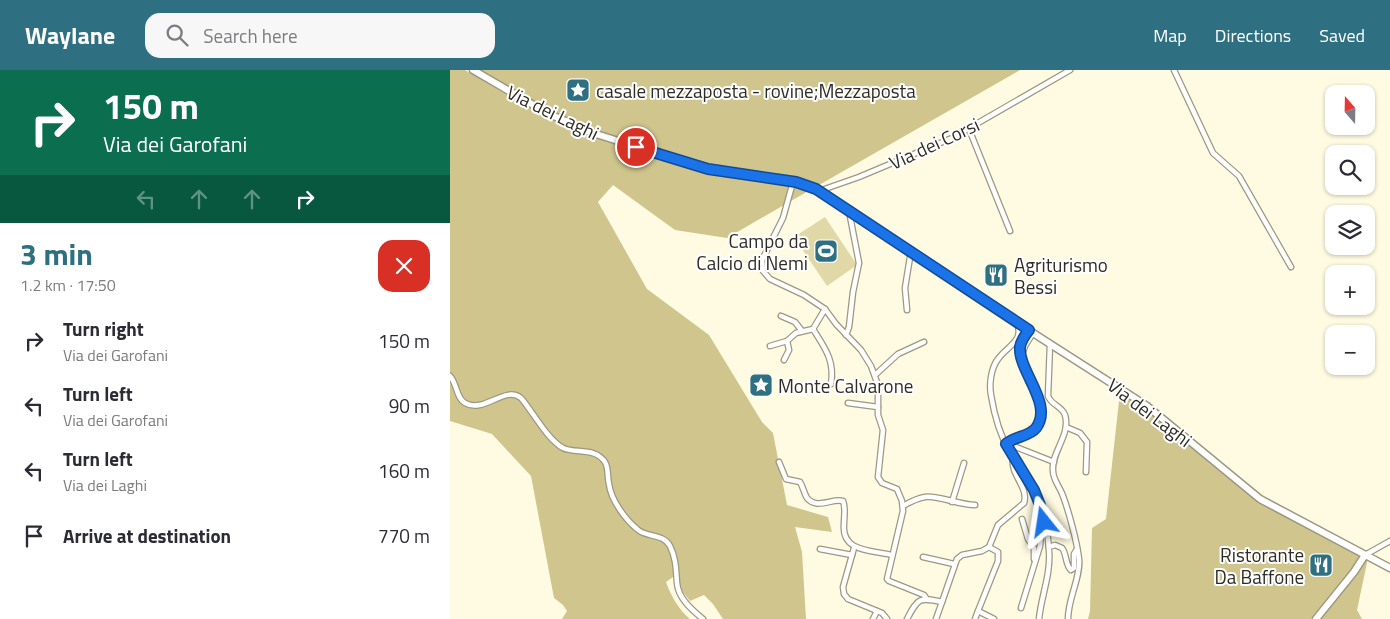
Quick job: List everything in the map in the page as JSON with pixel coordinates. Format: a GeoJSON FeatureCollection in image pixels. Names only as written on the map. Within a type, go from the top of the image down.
{"type":"FeatureCollection","features":[{"type":"Feature","properties":{"kind":"main road","name":"Via dei Laghi"},"geometry":{"type":"LineString","coordinates":[[473,70],[549,114],[603,137],[708,169],[793,182],[820,191],[1029,331],[1154,411],[1260,498],[1390,568]]}},
{"type":"Feature","properties":{"kind":"main road"},"geometry":{"type":"LineString","coordinates":[[1316,619],[1354,572],[1365,555]]}},
{"type":"Feature","properties":{"kind":"street","name":"Via dei Corsi"},"geometry":{"type":"LineString","coordinates":[[820,191],[859,177],[969,129],[1070,70]]}},
{"type":"Feature","properties":{"kind":"street"},"geometry":{"type":"LineString","coordinates":[[1174,70],[1213,153],[1239,176],[1291,267]]}},
{"type":"Feature","properties":{"kind":"street"},"geometry":{"type":"LineString","coordinates":[[969,129],[1010,232]]}},
{"type":"Feature","properties":{"kind":"street"},"geometry":{"type":"LineString","coordinates":[[793,182],[783,218],[762,260],[762,269],[765,276],[804,295],[825,308],[865,356],[875,375],[878,388],[878,417],[883,430],[878,477],[882,483],[897,489],[903,506],[886,574],[887,580],[922,594],[926,598],[942,602]]}},
{"type":"Feature","properties":{"kind":"street"},"geometry":{"type":"LineString","coordinates":[[846,335],[850,323],[853,289],[859,266],[849,211]]}},
{"type":"Feature","properties":{"kind":"street"},"geometry":{"type":"LineString","coordinates":[[907,310],[905,288],[911,251]]}},
{"type":"Feature","properties":{"kind":"street"},"geometry":{"type":"LineString","coordinates":[[814,329],[825,308]]}},
{"type":"Feature","properties":{"kind":"street"},"geometry":{"type":"LineString","coordinates":[[781,316],[795,322],[802,331]]}},
{"type":"Feature","properties":{"kind":"street"},"geometry":{"type":"LineString","coordinates":[[1016,322],[1020,331],[1018,339]]}},
{"type":"Feature","properties":{"kind":"street"},"geometry":{"type":"LineString","coordinates":[[770,346],[787,341],[793,334],[814,329]]}},
{"type":"Feature","properties":{"kind":"street"},"geometry":{"type":"LineString","coordinates":[[814,329],[830,360],[832,371],[831,384]]}},
{"type":"Feature","properties":{"kind":"street"},"geometry":{"type":"LineString","coordinates":[[1029,331],[998,359],[991,382],[993,404],[1006,444],[1034,490],[1042,514],[1049,547],[1049,564],[1039,619]]}},
{"type":"Feature","properties":{"kind":"street"},"geometry":{"type":"LineString","coordinates":[[1006,444],[1034,430],[1041,415],[1036,393],[1022,358],[1021,344],[1029,331]]}},
{"type":"Feature","properties":{"kind":"street"},"geometry":{"type":"LineString","coordinates":[[784,360],[789,350],[787,341]]}},
{"type":"Feature","properties":{"kind":"street"},"geometry":{"type":"LineString","coordinates":[[875,375],[895,356],[924,342]]}},
{"type":"Feature","properties":{"kind":"street"},"geometry":{"type":"LineString","coordinates":[[1050,344],[1048,396],[1051,402],[1064,413],[1066,427],[1053,468],[1064,499],[1077,549],[1079,570],[1070,598],[1068,619]]}},
{"type":"Feature","properties":{"kind":"street"},"geometry":{"type":"LineString","coordinates":[[450,376],[463,401],[469,405],[486,403],[508,394],[516,395],[560,446],[589,452],[603,460],[607,468],[610,489],[617,504],[640,531],[662,538],[667,542],[674,558],[680,593],[690,608],[703,619]]}},
{"type":"Feature","properties":{"kind":"street"},"geometry":{"type":"LineString","coordinates":[[848,403],[878,407]]}},
{"type":"Feature","properties":{"kind":"street"},"geometry":{"type":"LineString","coordinates":[[1066,427],[1080,433],[1087,442],[1086,472]]}},
{"type":"Feature","properties":{"kind":"street"},"geometry":{"type":"LineString","coordinates":[[1006,444],[1054,462]]}},
{"type":"Feature","properties":{"kind":"street"},"geometry":{"type":"LineString","coordinates":[[936,619],[954,564],[962,555],[982,551],[989,547],[998,525],[1018,510],[1026,501],[1024,491],[1013,466],[1013,458]]}},
{"type":"Feature","properties":{"kind":"street"},"geometry":{"type":"LineString","coordinates":[[779,462],[786,478],[790,481],[800,482],[811,501],[821,504],[844,500],[844,536],[854,548],[892,555]]}},
{"type":"Feature","properties":{"kind":"street"},"geometry":{"type":"LineString","coordinates":[[952,502],[964,464]]}},
{"type":"Feature","properties":{"kind":"street"},"geometry":{"type":"LineString","coordinates":[[903,506],[926,497],[975,505]]}},
{"type":"Feature","properties":{"kind":"street"},"geometry":{"type":"LineString","coordinates":[[1021,608],[1040,543],[1042,514]]}},
{"type":"Feature","properties":{"kind":"street"},"geometry":{"type":"LineString","coordinates":[[1022,519],[1034,551],[1034,563]]}},
{"type":"Feature","properties":{"kind":"street"},"geometry":{"type":"LineString","coordinates":[[1365,555],[1390,541]]}},
{"type":"Feature","properties":{"kind":"street"},"geometry":{"type":"LineString","coordinates":[[1032,545],[1040,543]]}},
{"type":"Feature","properties":{"kind":"street"},"geometry":{"type":"LineString","coordinates":[[1049,547],[1056,545],[1063,549],[1068,567],[1071,570],[1074,568],[1074,554],[1077,549]]}},
{"type":"Feature","properties":{"kind":"street"},"geometry":{"type":"LineString","coordinates":[[975,619],[998,560],[998,552],[989,547]]}},
{"type":"Feature","properties":{"kind":"street"},"geometry":{"type":"LineString","coordinates":[[854,548],[843,587],[844,594],[848,599],[883,614],[887,619]]}},
{"type":"Feature","properties":{"kind":"street"},"geometry":{"type":"LineString","coordinates":[[820,549],[852,555]]}},
{"type":"Feature","properties":{"kind":"street"},"geometry":{"type":"LineString","coordinates":[[923,556],[954,564]]}},
{"type":"Feature","properties":{"kind":"street"},"geometry":{"type":"LineString","coordinates":[[907,619],[916,602],[926,598]]}},
{"type":"Feature","properties":{"kind":"street"},"geometry":{"type":"LineString","coordinates":[[873,619],[876,611]]}},
{"type":"Feature","properties":{"kind":"street"},"geometry":{"type":"LineString","coordinates":[[978,611],[994,619]]}},
{"type":"Feature","properties":{"kind":"shaded area"},"geometry":{"type":"Polygon","coordinates":[[[450,70],[465,70],[549,119],[646,154],[715,174],[786,182],[810,190],[727,238],[675,230],[613,185],[598,202],[647,289],[709,335],[762,422],[773,433],[787,505],[828,517],[832,532],[795,527],[802,552],[806,619],[723,619],[704,595],[690,601],[679,587],[678,581],[673,577],[666,582],[668,587],[679,607],[690,619],[562,619],[567,611],[554,598],[531,476],[492,434],[450,421],[450,70]]]}},
{"type":"Feature","properties":{"kind":"shaded area"},"geometry":{"type":"Polygon","coordinates":[[[478,70],[1020,70],[819,185],[800,178],[718,168],[599,133],[555,114],[478,70]]]}},
{"type":"Feature","properties":{"kind":"shaded area","name":"Campo da Calcio di Nemi"},"geometry":{"type":"Polygon","coordinates":[[[825,217],[857,265],[827,286],[794,237],[825,217]]]}},
{"type":"Feature","properties":{"kind":"shaded area"},"geometry":{"type":"Polygon","coordinates":[[[1120,392],[1146,408],[1235,482],[1368,558],[1357,610],[1362,619],[1088,619],[1090,611],[1092,528],[1106,519],[1120,392]]]}},
{"type":"Feature","properties":{"kind":"place","name":"casale mezzaposta - rovine;Mezzaposta"},"geometry":{"type":"Point","coordinates":[578,90]}},
{"type":"Feature","properties":{"kind":"place","name":"Campo da Calcio di Nemi"},"geometry":{"type":"Point","coordinates":[826,251]}},
{"type":"Feature","properties":{"kind":"place","name":"Agriturismo Bessi"},"geometry":{"type":"Point","coordinates":[996,275]}},
{"type":"Feature","properties":{"kind":"place","name":"Monte Calvarone"},"geometry":{"type":"Point","coordinates":[761,385]}},
{"type":"Feature","properties":{"kind":"place","name":"Ristorante Da Baffone"},"geometry":{"type":"Point","coordinates":[1321,565]}},
{"type":"Feature","properties":{"kind":"route"},"geometry":{"type":"LineString","coordinates":[[636,147],[708,169],[796,182],[816,189],[1029,330],[1021,344],[1020,354],[1036,393],[1041,415],[1034,430],[1006,444],[1010,454],[1034,490],[1044,522]]}}]}
